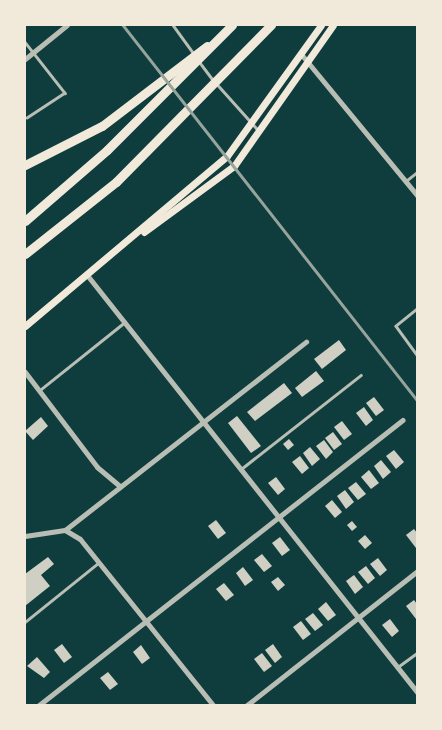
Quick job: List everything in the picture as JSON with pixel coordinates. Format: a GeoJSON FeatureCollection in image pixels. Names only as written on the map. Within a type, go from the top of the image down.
{"type":"FeatureCollection","features":[{"type":"Feature","properties":{"kind":"highway"},"geometry":{"type":"LineString","coordinates":[[26,221],[145,113],[232,25]]}},
{"type":"Feature","properties":{"kind":"highway"},"geometry":{"type":"LineString","coordinates":[[25,254],[116,182],[164,136],[271,25]]}},
{"type":"Feature","properties":{"kind":"highway"},"geometry":{"type":"LineString","coordinates":[[25,165],[102,126],[220,38]]}},
{"type":"Feature","properties":{"kind":"main road"},"geometry":{"type":"LineString","coordinates":[[25,326],[131,240],[226,156],[253,124],[321,25]]}},
{"type":"Feature","properties":{"kind":"main road"},"geometry":{"type":"LineString","coordinates":[[131,240],[211,185],[261,133],[333,25]]}},
{"type":"Feature","properties":{"kind":"street"},"geometry":{"type":"LineString","coordinates":[[25,59],[67,25]]}},
{"type":"Feature","properties":{"kind":"street"},"geometry":{"type":"LineString","coordinates":[[301,54],[417,194]]}},
{"type":"Feature","properties":{"kind":"street"},"geometry":{"type":"LineString","coordinates":[[87,275],[417,692]]}},
{"type":"Feature","properties":{"kind":"street"},"geometry":{"type":"LineString","coordinates":[[25,536],[65,530],[306,342]]}},
{"type":"Feature","properties":{"kind":"street"},"geometry":{"type":"LineString","coordinates":[[25,372],[97,467],[120,486]]}},
{"type":"Feature","properties":{"kind":"street"},"geometry":{"type":"LineString","coordinates":[[39,705],[402,420]]}},
{"type":"Feature","properties":{"kind":"street"},"geometry":{"type":"LineString","coordinates":[[65,530],[80,539],[213,705]]}},
{"type":"Feature","properties":{"kind":"street"},"geometry":{"type":"LineString","coordinates":[[247,705],[417,571]]}},
{"type":"Feature","properties":{"kind":"lane"},"geometry":{"type":"LineString","coordinates":[[172,25],[236,109],[261,133]]}},
{"type":"Feature","properties":{"kind":"lane"},"geometry":{"type":"LineString","coordinates":[[25,42],[65,93],[27,118]]}},
{"type":"Feature","properties":{"kind":"lane"},"geometry":{"type":"LineString","coordinates":[[406,181],[417,172]]}},
{"type":"Feature","properties":{"kind":"lane"},"geometry":{"type":"LineString","coordinates":[[417,309],[396,326],[417,355]]}},
{"type":"Feature","properties":{"kind":"lane"},"geometry":{"type":"LineString","coordinates":[[40,390],[125,322]]}},
{"type":"Feature","properties":{"kind":"lane"},"geometry":{"type":"LineString","coordinates":[[241,469],[361,375]]}},
{"type":"Feature","properties":{"kind":"lane"},"geometry":{"type":"LineString","coordinates":[[25,622],[99,562]]}},
{"type":"Feature","properties":{"kind":"lane"},"geometry":{"type":"LineString","coordinates":[[397,667],[417,652]]}},
{"type":"Feature","properties":{"kind":"building"},"geometry":{"type":"Polygon","coordinates":[[[339,340],[346,350],[322,369],[314,359],[339,340]]]}},
{"type":"Feature","properties":{"kind":"building"},"geometry":{"type":"Polygon","coordinates":[[[316,371],[324,381],[302,397],[295,388],[316,371]]]}},
{"type":"Feature","properties":{"kind":"building"},"geometry":{"type":"Polygon","coordinates":[[[284,383],[292,393],[255,421],[247,412],[284,383]]]}},
{"type":"Feature","properties":{"kind":"building"},"geometry":{"type":"Polygon","coordinates":[[[374,397],[384,410],[376,416],[366,403],[374,397]]]}},
{"type":"Feature","properties":{"kind":"building"},"geometry":{"type":"Polygon","coordinates":[[[364,407],[373,420],[366,426],[356,413],[364,407]]]}},
{"type":"Feature","properties":{"kind":"building"},"geometry":{"type":"Polygon","coordinates":[[[237,416],[261,446],[251,453],[228,423],[237,416]]]}},
{"type":"Feature","properties":{"kind":"building"},"geometry":{"type":"Polygon","coordinates":[[[41,417],[48,426],[33,440],[25,431],[41,417]]]}},
{"type":"Feature","properties":{"kind":"building"},"geometry":{"type":"Polygon","coordinates":[[[342,421],[352,434],[344,440],[334,427],[342,421]]]}},
{"type":"Feature","properties":{"kind":"building"},"geometry":{"type":"Polygon","coordinates":[[[333,432],[342,444],[334,450],[325,438],[333,432]]]}},
{"type":"Feature","properties":{"kind":"building"},"geometry":{"type":"Polygon","coordinates":[[[289,439],[294,445],[288,450],[283,444],[289,439]]]}},
{"type":"Feature","properties":{"kind":"building"},"geometry":{"type":"Polygon","coordinates":[[[324,440],[333,452],[326,459],[316,446],[324,440]]]}},
{"type":"Feature","properties":{"kind":"building"},"geometry":{"type":"Polygon","coordinates":[[[310,447],[320,459],[312,466],[303,453],[310,447]]]}},
{"type":"Feature","properties":{"kind":"building"},"geometry":{"type":"Polygon","coordinates":[[[394,450],[404,462],[396,469],[386,456],[394,450]]]}},
{"type":"Feature","properties":{"kind":"building"},"geometry":{"type":"Polygon","coordinates":[[[300,456],[309,468],[302,474],[292,462],[300,456]]]}},
{"type":"Feature","properties":{"kind":"building"},"geometry":{"type":"Polygon","coordinates":[[[381,460],[391,472],[383,479],[374,466],[381,460]]]}},
{"type":"Feature","properties":{"kind":"building"},"geometry":{"type":"Polygon","coordinates":[[[369,470],[379,483],[371,489],[361,477],[369,470]]]}},
{"type":"Feature","properties":{"kind":"building"},"geometry":{"type":"Polygon","coordinates":[[[276,477],[285,489],[278,495],[268,483],[276,477]]]}},
{"type":"Feature","properties":{"kind":"building"},"geometry":{"type":"Polygon","coordinates":[[[356,482],[366,494],[358,500],[348,488],[356,482]]]}},
{"type":"Feature","properties":{"kind":"building"},"geometry":{"type":"Polygon","coordinates":[[[345,490],[354,502],[346,509],[337,496],[345,490]]]}},
{"type":"Feature","properties":{"kind":"building"},"geometry":{"type":"Polygon","coordinates":[[[332,500],[342,512],[335,518],[325,506],[332,500]]]}},
{"type":"Feature","properties":{"kind":"building"},"geometry":{"type":"Polygon","coordinates":[[[216,520],[226,533],[218,539],[208,526],[216,520]]]}},
{"type":"Feature","properties":{"kind":"building"},"geometry":{"type":"Polygon","coordinates":[[[352,521],[357,527],[352,531],[347,525],[352,521]]]}},
{"type":"Feature","properties":{"kind":"building"},"geometry":{"type":"Polygon","coordinates":[[[414,529],[417,533],[416,548],[406,535],[414,529]]]}},
{"type":"Feature","properties":{"kind":"building"},"geometry":{"type":"Polygon","coordinates":[[[365,535],[372,543],[365,549],[358,541],[365,535]]]}},
{"type":"Feature","properties":{"kind":"building"},"geometry":{"type":"Polygon","coordinates":[[[280,537],[290,550],[282,556],[272,543],[280,537]]]}},
{"type":"Feature","properties":{"kind":"building"},"geometry":{"type":"Polygon","coordinates":[[[262,554],[272,566],[264,572],[254,560],[262,554]]]}},
{"type":"Feature","properties":{"kind":"building"},"geometry":{"type":"Polygon","coordinates":[[[48,557],[54,564],[41,575],[50,586],[25,606],[25,574],[48,557]]]}},
{"type":"Feature","properties":{"kind":"building"},"geometry":{"type":"Polygon","coordinates":[[[378,558],[387,570],[380,576],[370,564],[378,558]]]}},
{"type":"Feature","properties":{"kind":"building"},"geometry":{"type":"Polygon","coordinates":[[[366,566],[375,578],[368,584],[358,572],[366,566]]]}},
{"type":"Feature","properties":{"kind":"building"},"geometry":{"type":"Polygon","coordinates":[[[243,567],[253,580],[245,586],[236,573],[243,567]]]}},
{"type":"Feature","properties":{"kind":"building"},"geometry":{"type":"Polygon","coordinates":[[[354,575],[363,587],[355,594],[346,581],[354,575]]]}},
{"type":"Feature","properties":{"kind":"building"},"geometry":{"type":"Polygon","coordinates":[[[278,577],[285,585],[278,591],[271,582],[278,577]]]}},
{"type":"Feature","properties":{"kind":"building"},"geometry":{"type":"Polygon","coordinates":[[[224,583],[234,595],[226,601],[216,589],[224,583]]]}},
{"type":"Feature","properties":{"kind":"building"},"geometry":{"type":"Polygon","coordinates":[[[414,600],[417,604],[416,619],[406,606],[414,600]]]}},
{"type":"Feature","properties":{"kind":"building"},"geometry":{"type":"Polygon","coordinates":[[[326,602],[336,615],[328,621],[318,609],[326,602]]]}},
{"type":"Feature","properties":{"kind":"building"},"geometry":{"type":"Polygon","coordinates":[[[313,613],[323,625],[315,631],[305,619],[313,613]]]}},
{"type":"Feature","properties":{"kind":"building"},"geometry":{"type":"Polygon","coordinates":[[[390,619],[399,631],[392,637],[382,625],[390,619]]]}},
{"type":"Feature","properties":{"kind":"building"},"geometry":{"type":"Polygon","coordinates":[[[301,621],[311,634],[303,640],[293,627],[301,621]]]}},
{"type":"Feature","properties":{"kind":"building"},"geometry":{"type":"Polygon","coordinates":[[[62,644],[72,657],[64,663],[54,650],[62,644]]]}},
{"type":"Feature","properties":{"kind":"building"},"geometry":{"type":"Polygon","coordinates":[[[273,644],[282,657],[275,663],[265,650],[273,644]]]}},
{"type":"Feature","properties":{"kind":"building"},"geometry":{"type":"Polygon","coordinates":[[[141,645],[150,658],[142,664],[133,652],[141,645]]]}},
{"type":"Feature","properties":{"kind":"building"},"geometry":{"type":"Polygon","coordinates":[[[262,653],[272,666],[264,672],[254,659],[262,653]]]}},
{"type":"Feature","properties":{"kind":"building"},"geometry":{"type":"Polygon","coordinates":[[[37,657],[50,672],[44,678],[27,666],[37,657]]]}},
{"type":"Feature","properties":{"kind":"building"},"geometry":{"type":"Polygon","coordinates":[[[108,672],[118,684],[110,690],[100,678],[108,672]]]}},
{"type":"Feature","properties":{"kind":"railway"},"geometry":{"type":"LineString","coordinates":[[123,25],[417,400]]}}]}
